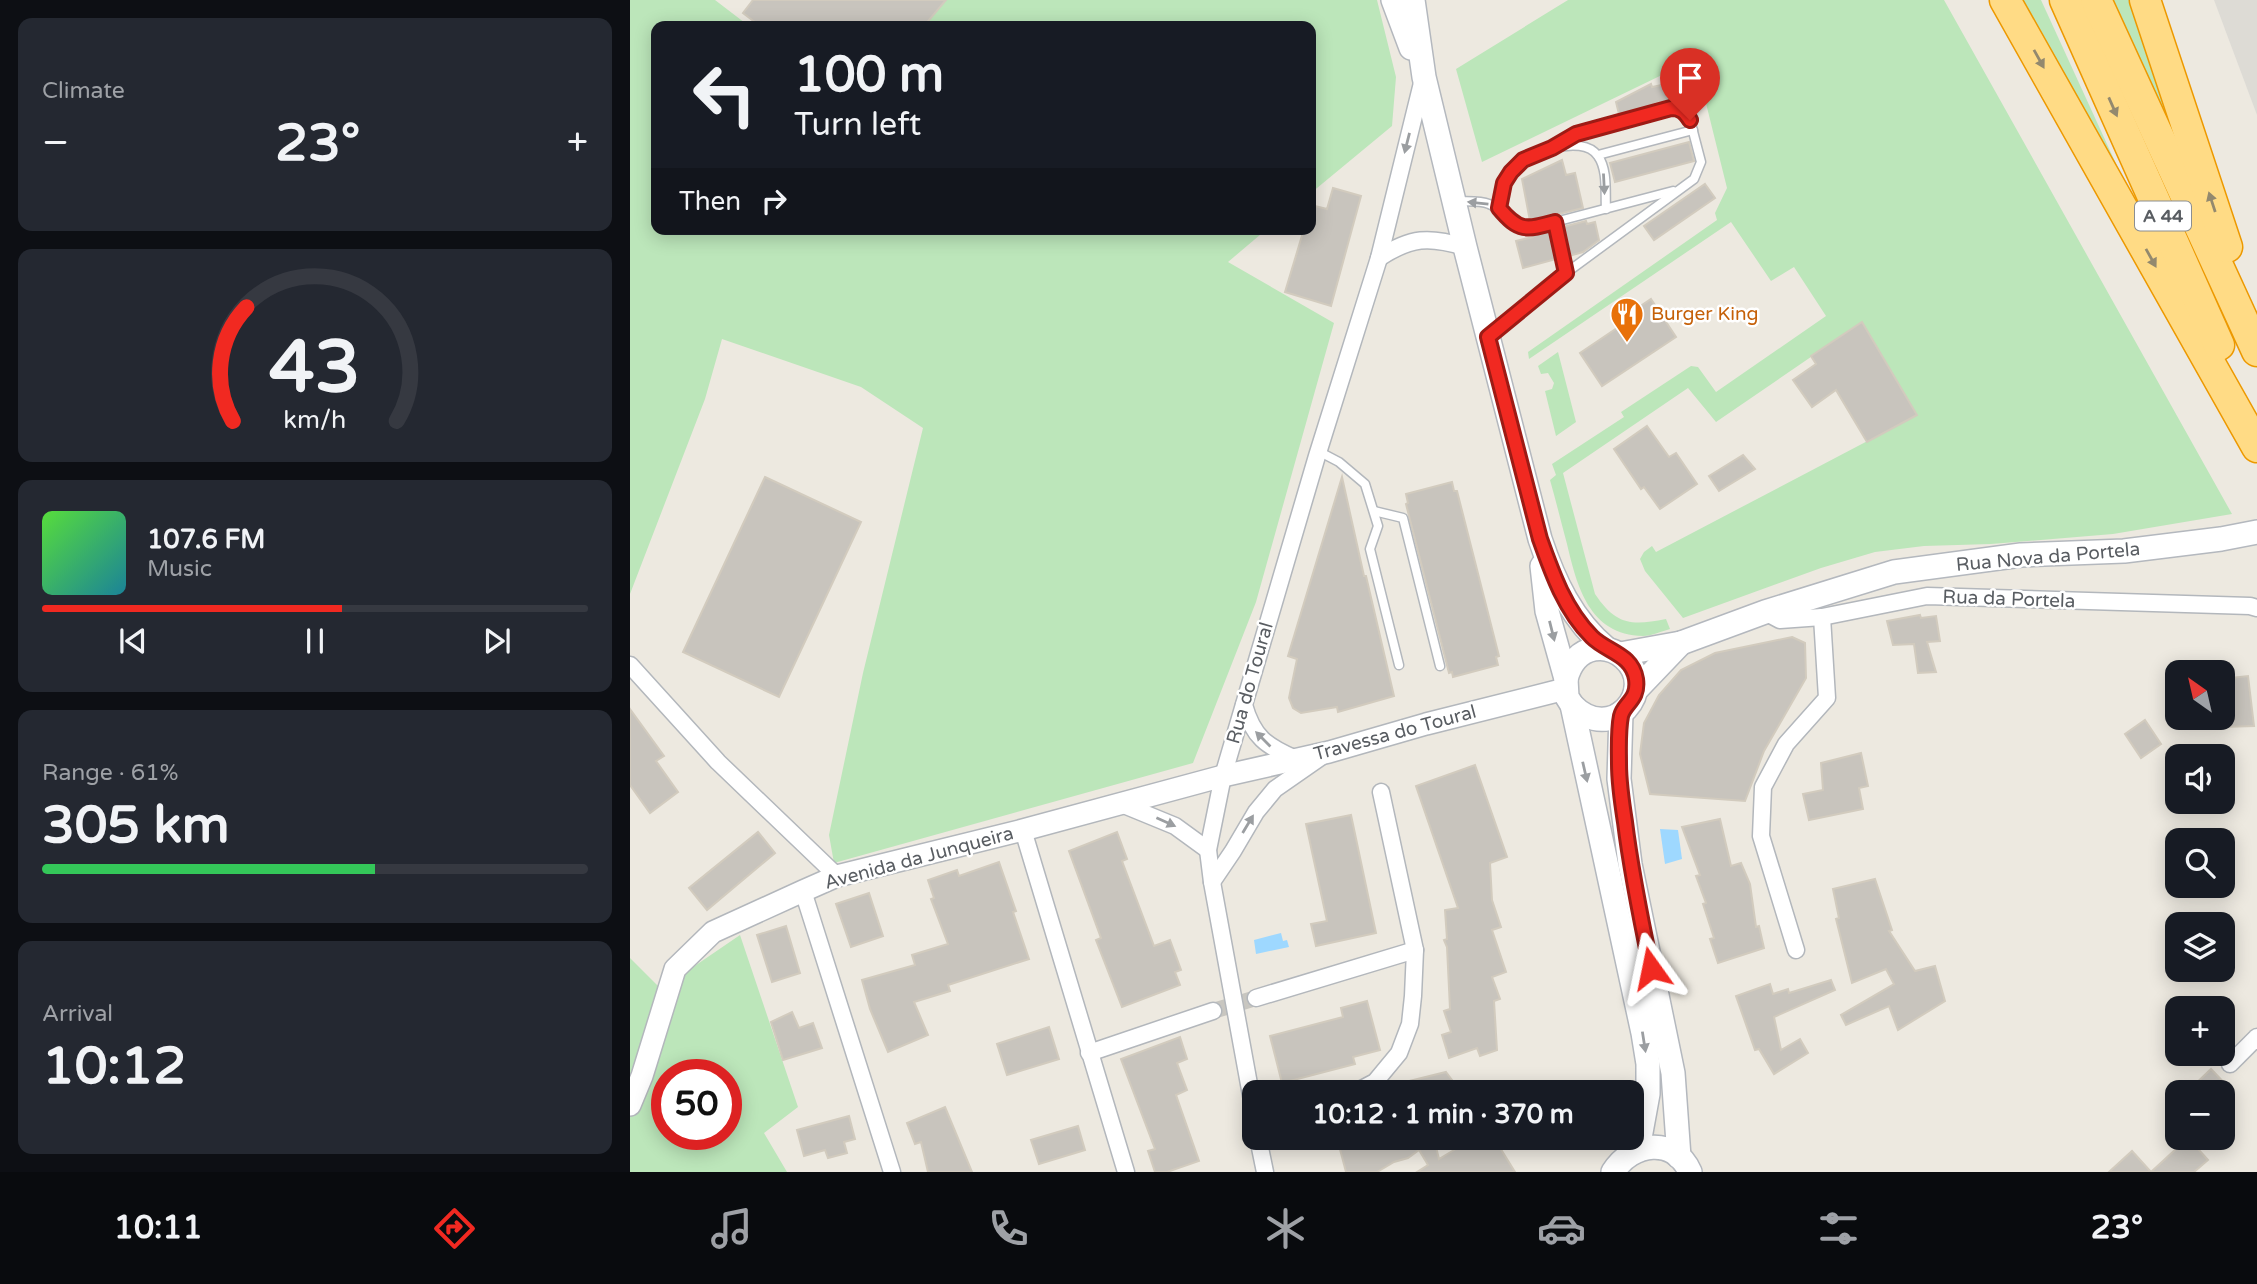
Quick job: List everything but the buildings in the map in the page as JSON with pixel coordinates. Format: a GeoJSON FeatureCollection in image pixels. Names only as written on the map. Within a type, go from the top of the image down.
{"type":"FeatureCollection","features":[{"type":"Feature","properties":{"kind":"highway"},"geometry":{"type":"LineString","coordinates":[[2006,0],[2257,447]]}},
{"type":"Feature","properties":{"kind":"highway","name":"A 44"},"geometry":{"type":"LineString","coordinates":[[2065,0],[2168,227],[2257,434]]}},
{"type":"Feature","properties":{"kind":"highway","name":"A 44"},"geometry":{"type":"LineString","coordinates":[[2096,0],[2257,351]]}},
{"type":"Feature","properties":{"kind":"highway"},"geometry":{"type":"LineString","coordinates":[[2145,0],[2257,337]]}},
{"type":"Feature","properties":{"kind":"main road"},"geometry":{"type":"LineString","coordinates":[[1393,0],[1406,39],[1424,77]]}},
{"type":"Feature","properties":{"kind":"main road"},"geometry":{"type":"LineString","coordinates":[[1413,0],[1424,77],[1540,539],[1550,568],[1571,609],[1591,637],[1613,652],[1633,670],[1636,680],[1636,690],[1628,707],[1621,713],[1600,720],[1589,718],[1580,713],[1568,691],[1569,668],[1576,659],[1595,649],[1613,652]]}},
{"type":"Feature","properties":{"kind":"main road","name":"Rua Nova da Portela"},"geometry":{"type":"LineString","coordinates":[[1613,652],[1681,643],[1765,612],[1894,572],[2021,555],[2124,551],[2257,532]]}},
{"type":"Feature","properties":{"kind":"main road"},"geometry":{"type":"LineString","coordinates":[[1540,539],[1548,611],[1638,1005],[1648,1064],[1648,1094],[1644,1116]]}},
{"type":"Feature","properties":{"kind":"main road","name":"Rua Nova da Portela"},"geometry":{"type":"LineString","coordinates":[[1636,690],[1681,643]]}},
{"type":"Feature","properties":{"kind":"main road"},"geometry":{"type":"LineString","coordinates":[[1621,713],[1619,779],[1630,864],[1673,1073],[1684,1165]]}},
{"type":"Feature","properties":{"kind":"main road"},"geometry":{"type":"LineString","coordinates":[[1644,1149],[1659,1148],[1684,1165]]}},
{"type":"Feature","properties":{"kind":"main road"},"geometry":{"type":"LineString","coordinates":[[1613,1172],[1628,1154],[1636,1150]]}},
{"type":"Feature","properties":{"kind":"street","name":"Rua do Toural"},"geometry":{"type":"LineString","coordinates":[[1248,1080],[1208,850],[1223,776],[1318,451],[1379,258],[1424,77]]}},
{"type":"Feature","properties":{"kind":"street"},"geometry":{"type":"LineString","coordinates":[[1379,258],[1393,249],[1423,239],[1440,239],[1465,247]]}},
{"type":"Feature","properties":{"kind":"street","name":"Rua da Portela"},"geometry":{"type":"LineString","coordinates":[[1765,612],[1780,620],[1822,617],[1927,596],[2257,608]]}},
{"type":"Feature","properties":{"kind":"street"},"geometry":{"type":"LineString","coordinates":[[1796,950],[1761,836],[1763,787],[1786,744],[1827,698],[1822,617]]}},
{"type":"Feature","properties":{"kind":"street"},"geometry":{"type":"LineString","coordinates":[[630,664],[718,762],[837,876]]}},
{"type":"Feature","properties":{"kind":"street","name":"Travessa do Toural"},"geometry":{"type":"LineString","coordinates":[[1223,776],[1568,691]]}},
{"type":"Feature","properties":{"kind":"street"},"geometry":{"type":"LineString","coordinates":[[1244,705],[1249,724],[1259,738],[1273,749],[1296,759]]}},
{"type":"Feature","properties":{"kind":"street"},"geometry":{"type":"LineString","coordinates":[[1212,882],[1256,812],[1275,789],[1329,752]]}},
{"type":"Feature","properties":{"kind":"street","name":"Avenida da Junqueira"},"geometry":{"type":"LineString","coordinates":[[630,1105],[642,1076],[674,968],[713,932],[837,876],[1023,830],[1223,776]]}},
{"type":"Feature","properties":{"kind":"street"},"geometry":{"type":"LineString","coordinates":[[1377,1080],[1399,1053],[1410,1024],[1415,950],[1381,792]]}},
{"type":"Feature","properties":{"kind":"street"},"geometry":{"type":"LineString","coordinates":[[1119,803],[1175,826],[1208,850]]}},
{"type":"Feature","properties":{"kind":"street"},"geometry":{"type":"LineString","coordinates":[[1023,830],[1126,1172]]}},
{"type":"Feature","properties":{"kind":"street"},"geometry":{"type":"LineString","coordinates":[[803,891],[892,1172]]}},
{"type":"Feature","properties":{"kind":"street"},"geometry":{"type":"LineString","coordinates":[[1256,998],[1415,950]]}},
{"type":"Feature","properties":{"kind":"street"},"geometry":{"type":"LineString","coordinates":[[1089,1053],[1213,1011]]}},
{"type":"Feature","properties":{"kind":"street"},"geometry":{"type":"LineString","coordinates":[[2235,1059],[2257,1037]]}},
{"type":"Feature","properties":{"kind":"street"},"geometry":{"type":"LineString","coordinates":[[1260,1150],[1265,1172]]}},
{"type":"Feature","properties":{"kind":"lane"},"geometry":{"type":"LineString","coordinates":[[1488,337],[1566,273],[1694,179],[1701,162],[1693,130],[1685,113],[1678,108],[1671,108],[1576,134],[1523,160],[1504,183],[1499,208]]}},
{"type":"Feature","properties":{"kind":"lane"},"geometry":{"type":"LineString","coordinates":[[1598,155],[1693,130]]}},
{"type":"Feature","properties":{"kind":"lane"},"geometry":{"type":"LineString","coordinates":[[1552,148],[1576,145],[1588,147],[1598,155],[1604,169],[1606,209]]}},
{"type":"Feature","properties":{"kind":"lane"},"geometry":{"type":"LineString","coordinates":[[1454,201],[1486,202],[1499,208],[1520,228],[1532,229],[1679,190]]}},
{"type":"Feature","properties":{"kind":"lane"},"geometry":{"type":"LineString","coordinates":[[1555,222],[1566,273]]}},
{"type":"Feature","properties":{"kind":"lane"},"geometry":{"type":"LineString","coordinates":[[1318,451],[1339,462],[1365,484],[1378,526],[1370,548],[1399,665]]}},
{"type":"Feature","properties":{"kind":"lane"},"geometry":{"type":"LineString","coordinates":[[1374,511],[1403,518],[1440,666]]}},
{"type":"Feature","properties":{"kind":"shaded area"},"geometry":{"type":"Polygon","coordinates":[[[2214,0],[2257,0],[2257,115],[2214,0]]]}},
{"type":"Feature","properties":{"kind":"green space"},"geometry":{"type":"Polygon","coordinates":[[[630,0],[715,0],[742,21],[651,21],[651,235],[1260,235],[1228,262],[1334,323],[1256,602],[1193,763],[834,863],[829,835],[863,673],[923,428],[861,387],[722,339],[705,399],[630,594],[630,0]]]}},
{"type":"Feature","properties":{"kind":"green space"},"geometry":{"type":"Polygon","coordinates":[[[919,0],[1377,0],[1396,77],[1392,126],[1316,189],[1316,21],[900,21],[919,0]]]}},
{"type":"Feature","properties":{"kind":"green space"},"geometry":{"type":"Polygon","coordinates":[[[1568,0],[1944,0],[2232,514],[2113,534],[1991,544],[1924,546],[1875,552],[1821,568],[1683,618],[1645,571],[1640,559],[1644,552],[1652,546],[1656,552],[1917,415],[1862,322],[1716,422],[1688,388],[1563,473],[1595,594],[1610,612],[1625,621],[1666,619],[1670,629],[1643,636],[1610,627],[1598,618],[1575,576],[1550,480],[1556,475],[1552,464],[1624,417],[1621,412],[1691,366],[1698,367],[1716,392],[1826,316],[1794,267],[1771,281],[1731,222],[1529,359],[1528,352],[1717,220],[1715,213],[1727,188],[1695,59],[1482,162],[1456,69],[1568,0]]]}},
{"type":"Feature","properties":{"kind":"green space"},"geometry":{"type":"Polygon","coordinates":[[[2015,0],[2041,0],[2145,227],[2015,0]]]}},
{"type":"Feature","properties":{"kind":"green space"},"geometry":{"type":"Polygon","coordinates":[[[2111,0],[2136,0],[2207,207],[2111,0]]]}},
{"type":"Feature","properties":{"kind":"green space"},"geometry":{"type":"Polygon","coordinates":[[[1558,352],[1576,422],[1556,436],[1545,391],[1552,389],[1554,383],[1548,373],[1541,374],[1538,366],[1558,352]]]}},
{"type":"Feature","properties":{"kind":"green space"},"geometry":{"type":"Polygon","coordinates":[[[740,935],[798,1107],[764,1133],[787,1172],[630,1172],[630,958],[661,989],[740,935]]]}},
{"type":"Feature","properties":{"kind":"water"},"geometry":{"type":"Polygon","coordinates":[[[1660,829],[1678,830],[1682,859],[1665,864],[1660,829]]]}},
{"type":"Feature","properties":{"kind":"water"},"geometry":{"type":"Polygon","coordinates":[[[1281,933],[1283,941],[1287,940],[1289,947],[1256,954],[1254,940],[1281,933]]]}},
{"type":"Feature","properties":{"kind":"tunnel"},"geometry":{"type":"LineString","coordinates":[[1213,1011],[1256,998]]}},
{"type":"Feature","properties":{"kind":"place","name":"Burger King"},"geometry":{"type":"Point","coordinates":[1627,344]}},
{"type":"Feature","properties":{"kind":"route"},"geometry":{"type":"LineString","coordinates":[[1651,968],[1630,864],[1619,779],[1621,713],[1633,699],[1636,680],[1628,661],[1591,637],[1576,618],[1550,568],[1540,539],[1488,337],[1566,273],[1555,222],[1532,229],[1520,228],[1499,208],[1504,183],[1511,172],[1523,160],[1592,129],[1671,108],[1678,108],[1690,120]]}}]}
